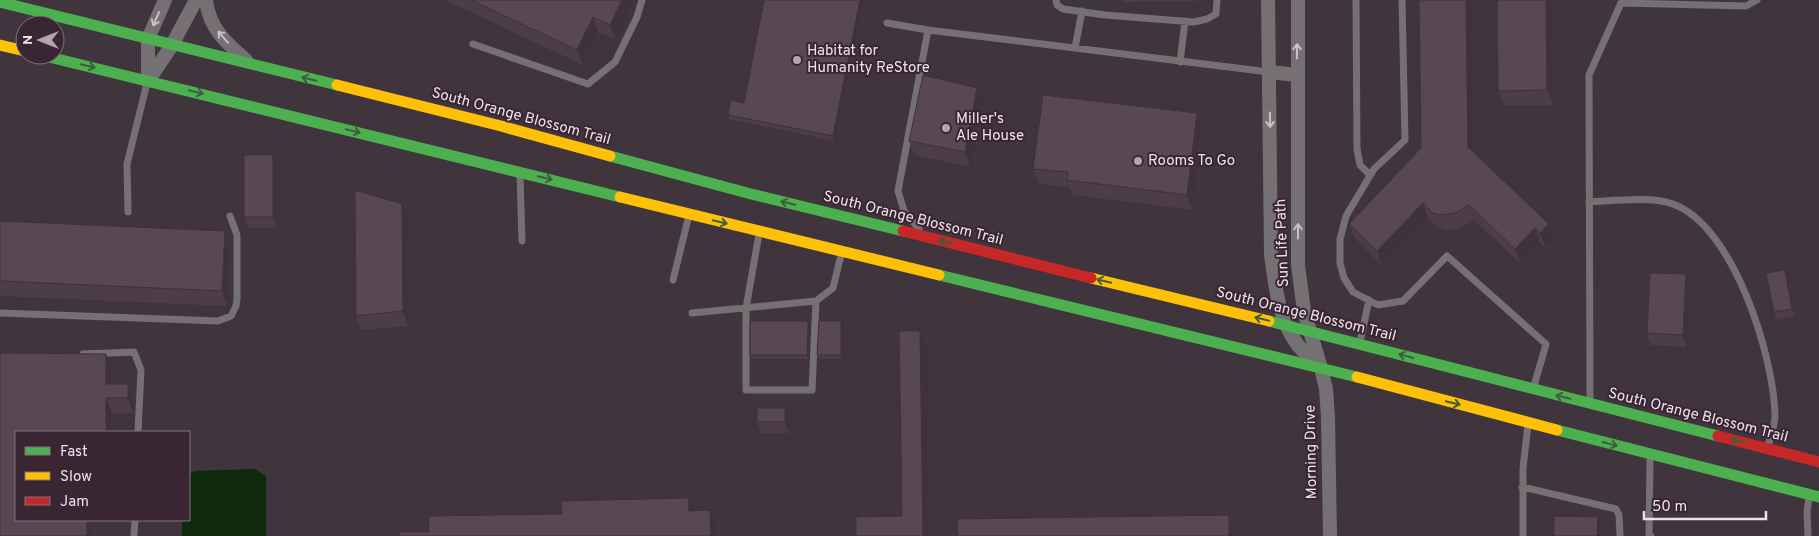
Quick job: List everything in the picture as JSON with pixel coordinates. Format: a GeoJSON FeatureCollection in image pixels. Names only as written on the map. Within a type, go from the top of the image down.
{"type":"FeatureCollection","features":[{"type":"Feature","properties":{"kind":"main road","name":"South Orange Blossom Trail"},"geometry":{"type":"LineString","coordinates":[[0,2],[501,126],[722,187],[1286,325],[1819,462]]}},
{"type":"Feature","properties":{"kind":"main road"},"geometry":{"type":"LineString","coordinates":[[0,45],[15,49]]}},
{"type":"Feature","properties":{"kind":"main road"},"geometry":{"type":"LineString","coordinates":[[65,61],[759,232],[1322,368],[1650,455],[1814,496]]}},
{"type":"Feature","properties":{"kind":"street"},"geometry":{"type":"LineString","coordinates":[[148,81],[148,39],[165,0]]}},
{"type":"Feature","properties":{"kind":"street"},"geometry":{"type":"LineString","coordinates":[[148,81],[172,45],[196,0]]}},
{"type":"Feature","properties":{"kind":"street"},"geometry":{"type":"LineString","coordinates":[[206,0],[213,25],[231,47],[253,65]]}},
{"type":"Feature","properties":{"kind":"street","name":"Sun Life Path"},"geometry":{"type":"LineString","coordinates":[[1268,0],[1271,254],[1280,305],[1286,325],[1298,344],[1322,368]]}},
{"type":"Feature","properties":{"kind":"street","name":"Sun Life Path"},"geometry":{"type":"LineString","coordinates":[[1298,0],[1298,264],[1304,311],[1322,368]]}},
{"type":"Feature","properties":{"kind":"street"},"geometry":{"type":"LineString","coordinates":[[1269,72],[1297,75]]}},
{"type":"Feature","properties":{"kind":"street","name":"Morning Drive"},"geometry":{"type":"LineString","coordinates":[[1322,368],[1328,417],[1330,536]]}},
{"type":"Feature","properties":{"kind":"lane"},"geometry":{"type":"LineString","coordinates":[[473,44],[588,84],[616,62],[637,17],[642,0]]}},
{"type":"Feature","properties":{"kind":"lane"},"geometry":{"type":"LineString","coordinates":[[1056,0],[1057,5],[1063,9],[1194,22],[1216,14],[1216,0]]}},
{"type":"Feature","properties":{"kind":"lane"},"geometry":{"type":"LineString","coordinates":[[1356,0],[1357,149],[1360,165],[1370,175]]}},
{"type":"Feature","properties":{"kind":"lane"},"geometry":{"type":"LineString","coordinates":[[1402,0],[1405,140],[1374,169],[1346,216],[1340,239],[1340,263],[1344,278],[1353,292],[1378,305],[1403,301],[1447,256],[1546,344],[1533,389]]}},
{"type":"Feature","properties":{"kind":"lane"},"geometry":{"type":"LineString","coordinates":[[1590,404],[1589,75],[1621,3],[1746,6],[1757,0]]}},
{"type":"Feature","properties":{"kind":"lane"},"geometry":{"type":"LineString","coordinates":[[1075,48],[1082,11]]}},
{"type":"Feature","properties":{"kind":"lane"},"geometry":{"type":"LineString","coordinates":[[1180,62],[1185,21]]}},
{"type":"Feature","properties":{"kind":"lane"},"geometry":{"type":"LineString","coordinates":[[887,23],[928,30],[1269,72]]}},
{"type":"Feature","properties":{"kind":"lane"},"geometry":{"type":"LineString","coordinates":[[925,237],[904,211],[898,191],[928,30]]}},
{"type":"Feature","properties":{"kind":"lane"},"geometry":{"type":"LineString","coordinates":[[128,212],[127,164],[148,81]]}},
{"type":"Feature","properties":{"kind":"lane"},"geometry":{"type":"LineString","coordinates":[[520,172],[522,241]]}},
{"type":"Feature","properties":{"kind":"lane"},"geometry":{"type":"LineString","coordinates":[[1589,202],[1662,201],[1674,204],[1689,213],[1708,229],[1723,251],[1747,294],[1766,357],[1775,418],[1767,449]]}},
{"type":"Feature","properties":{"kind":"lane"},"geometry":{"type":"LineString","coordinates":[[673,280],[689,214]]}},
{"type":"Feature","properties":{"kind":"lane"},"geometry":{"type":"LineString","coordinates":[[0,313],[218,321],[230,316],[236,306],[237,298],[237,235],[230,216]]}},
{"type":"Feature","properties":{"kind":"lane"},"geometry":{"type":"LineString","coordinates":[[759,232],[746,308],[746,390],[812,390],[816,301]]}},
{"type":"Feature","properties":{"kind":"lane"},"geometry":{"type":"LineString","coordinates":[[692,313],[816,301],[833,288],[842,252]]}},
{"type":"Feature","properties":{"kind":"lane"},"geometry":{"type":"LineString","coordinates":[[1359,344],[1369,300]]}},
{"type":"Feature","properties":{"kind":"lane"},"geometry":{"type":"LineString","coordinates":[[77,354],[134,352],[141,370],[138,431]]}},
{"type":"Feature","properties":{"kind":"lane"},"geometry":{"type":"LineString","coordinates":[[1523,536],[1522,486],[1524,448],[1529,422]]}},
{"type":"Feature","properties":{"kind":"lane"},"geometry":{"type":"LineString","coordinates":[[1650,455],[1650,536]]}},
{"type":"Feature","properties":{"kind":"lane"},"geometry":{"type":"LineString","coordinates":[[1522,486],[1616,509],[1620,515],[1620,536]]}},
{"type":"Feature","properties":{"kind":"lane"},"geometry":{"type":"LineString","coordinates":[[1808,536],[1807,512],[1814,496]]}},
{"type":"Feature","properties":{"kind":"lane"},"geometry":{"type":"LineString","coordinates":[[134,536],[135,521]]}},
{"type":"Feature","properties":{"kind":"shaded area"},"geometry":{"type":"Polygon","coordinates":[[[255,469],[266,476],[266,536],[182,536],[182,521],[190,521],[190,474],[195,471],[255,469]]]}},
{"type":"Feature","properties":{"kind":"building"},"geometry":{"type":"Polygon","coordinates":[[[471,0],[622,0],[610,25],[593,17],[577,50],[471,0]]]}},
{"type":"Feature","properties":{"kind":"building"},"geometry":{"type":"Polygon","coordinates":[[[764,0],[860,0],[833,136],[728,115],[731,100],[744,103],[764,0]]]}},
{"type":"Feature","properties":{"kind":"building"},"geometry":{"type":"Polygon","coordinates":[[[1419,0],[1466,0],[1468,147],[1549,224],[1540,233],[1535,228],[1515,249],[1469,205],[1455,213],[1440,215],[1433,213],[1423,203],[1377,251],[1349,224],[1421,148],[1419,0]]]}},
{"type":"Feature","properties":{"kind":"building"},"geometry":{"type":"Polygon","coordinates":[[[1497,0],[1546,0],[1547,90],[1498,91],[1497,0]]]}},
{"type":"Feature","properties":{"kind":"building"},"geometry":{"type":"Polygon","coordinates":[[[923,75],[977,88],[965,152],[909,141],[923,75]]]}},
{"type":"Feature","properties":{"kind":"building"},"geometry":{"type":"Polygon","coordinates":[[[1043,95],[1197,113],[1187,195],[1067,180],[1068,172],[1033,169],[1043,95]]]}},
{"type":"Feature","properties":{"kind":"building"},"geometry":{"type":"Polygon","coordinates":[[[244,155],[273,155],[273,217],[244,217],[244,155]]]}},
{"type":"Feature","properties":{"kind":"building"},"geometry":{"type":"Polygon","coordinates":[[[355,190],[402,204],[403,311],[356,316],[355,190]]]}},
{"type":"Feature","properties":{"kind":"building"},"geometry":{"type":"Polygon","coordinates":[[[0,221],[225,231],[222,291],[0,281],[0,221]]]}},
{"type":"Feature","properties":{"kind":"building"},"geometry":{"type":"Polygon","coordinates":[[[1785,270],[1792,309],[1774,312],[1766,273],[1785,270]]]}},
{"type":"Feature","properties":{"kind":"building"},"geometry":{"type":"Polygon","coordinates":[[[1650,273],[1686,274],[1683,335],[1647,333],[1650,273]]]}},
{"type":"Feature","properties":{"kind":"building"},"geometry":{"type":"Polygon","coordinates":[[[750,321],[808,321],[807,355],[750,355],[750,321]]]}},
{"type":"Feature","properties":{"kind":"building"},"geometry":{"type":"Polygon","coordinates":[[[819,321],[841,321],[841,355],[817,355],[819,321]]]}},
{"type":"Feature","properties":{"kind":"building"},"geometry":{"type":"Polygon","coordinates":[[[899,331],[920,331],[923,536],[856,536],[856,517],[902,516],[899,331]]]}},
{"type":"Feature","properties":{"kind":"building"},"geometry":{"type":"Polygon","coordinates":[[[0,353],[106,354],[106,384],[128,384],[128,398],[106,398],[106,431],[15,431],[15,521],[87,521],[87,536],[0,536],[0,353]]]}},
{"type":"Feature","properties":{"kind":"building"},"geometry":{"type":"Polygon","coordinates":[[[757,408],[785,408],[785,422],[757,422],[757,408]]]}},
{"type":"Feature","properties":{"kind":"building"},"geometry":{"type":"Polygon","coordinates":[[[688,498],[689,511],[710,510],[711,536],[400,536],[400,532],[429,532],[428,516],[562,514],[561,501],[688,498]]]}},
{"type":"Feature","properties":{"kind":"building"},"geometry":{"type":"Polygon","coordinates":[[[1229,515],[1229,536],[958,536],[957,519],[1229,515]]]}},
{"type":"Feature","properties":{"kind":"building"},"geometry":{"type":"Polygon","coordinates":[[[1554,516],[1598,517],[1597,536],[1554,536],[1554,516]]]}},
{"type":"Feature","properties":{"kind":"traffic: fast"},"geometry":{"type":"LineString","coordinates":[[0,2],[337,85]]}},
{"type":"Feature","properties":{"kind":"traffic: fast"},"geometry":{"type":"LineString","coordinates":[[65,61],[620,197]]}},
{"type":"Feature","properties":{"kind":"traffic: fast"},"geometry":{"type":"LineString","coordinates":[[610,156],[751,194],[903,231]]}},
{"type":"Feature","properties":{"kind":"traffic: fast"},"geometry":{"type":"LineString","coordinates":[[939,275],[1357,377]]}},
{"type":"Feature","properties":{"kind":"traffic: fast"},"geometry":{"type":"LineString","coordinates":[[1269,321],[1718,436]]}},
{"type":"Feature","properties":{"kind":"traffic: fast"},"geometry":{"type":"LineString","coordinates":[[1557,430],[1819,497]]}},
{"type":"Feature","properties":{"kind":"traffic: slow"},"geometry":{"type":"LineString","coordinates":[[0,45],[15,49]]}},
{"type":"Feature","properties":{"kind":"traffic: slow"},"geometry":{"type":"LineString","coordinates":[[337,85],[501,126],[610,156]]}},
{"type":"Feature","properties":{"kind":"traffic: slow"},"geometry":{"type":"LineString","coordinates":[[620,197],[939,275]]}},
{"type":"Feature","properties":{"kind":"traffic: slow"},"geometry":{"type":"LineString","coordinates":[[1091,278],[1269,321]]}},
{"type":"Feature","properties":{"kind":"traffic: slow"},"geometry":{"type":"LineString","coordinates":[[1357,377],[1557,430]]}},
{"type":"Feature","properties":{"kind":"traffic: jam"},"geometry":{"type":"LineString","coordinates":[[903,231],[1091,278]]}},
{"type":"Feature","properties":{"kind":"traffic: jam"},"geometry":{"type":"LineString","coordinates":[[1718,436],[1819,462]]}},
{"type":"Feature","properties":{"kind":"place","name":"Habitat for Humanity ReStore"},"geometry":{"type":"Point","coordinates":[797,60]}},
{"type":"Feature","properties":{"kind":"place","name":"Miller's Ale House"},"geometry":{"type":"Point","coordinates":[946,128]}},
{"type":"Feature","properties":{"kind":"place","name":"Rooms To Go"},"geometry":{"type":"Point","coordinates":[1138,161]}}]}
